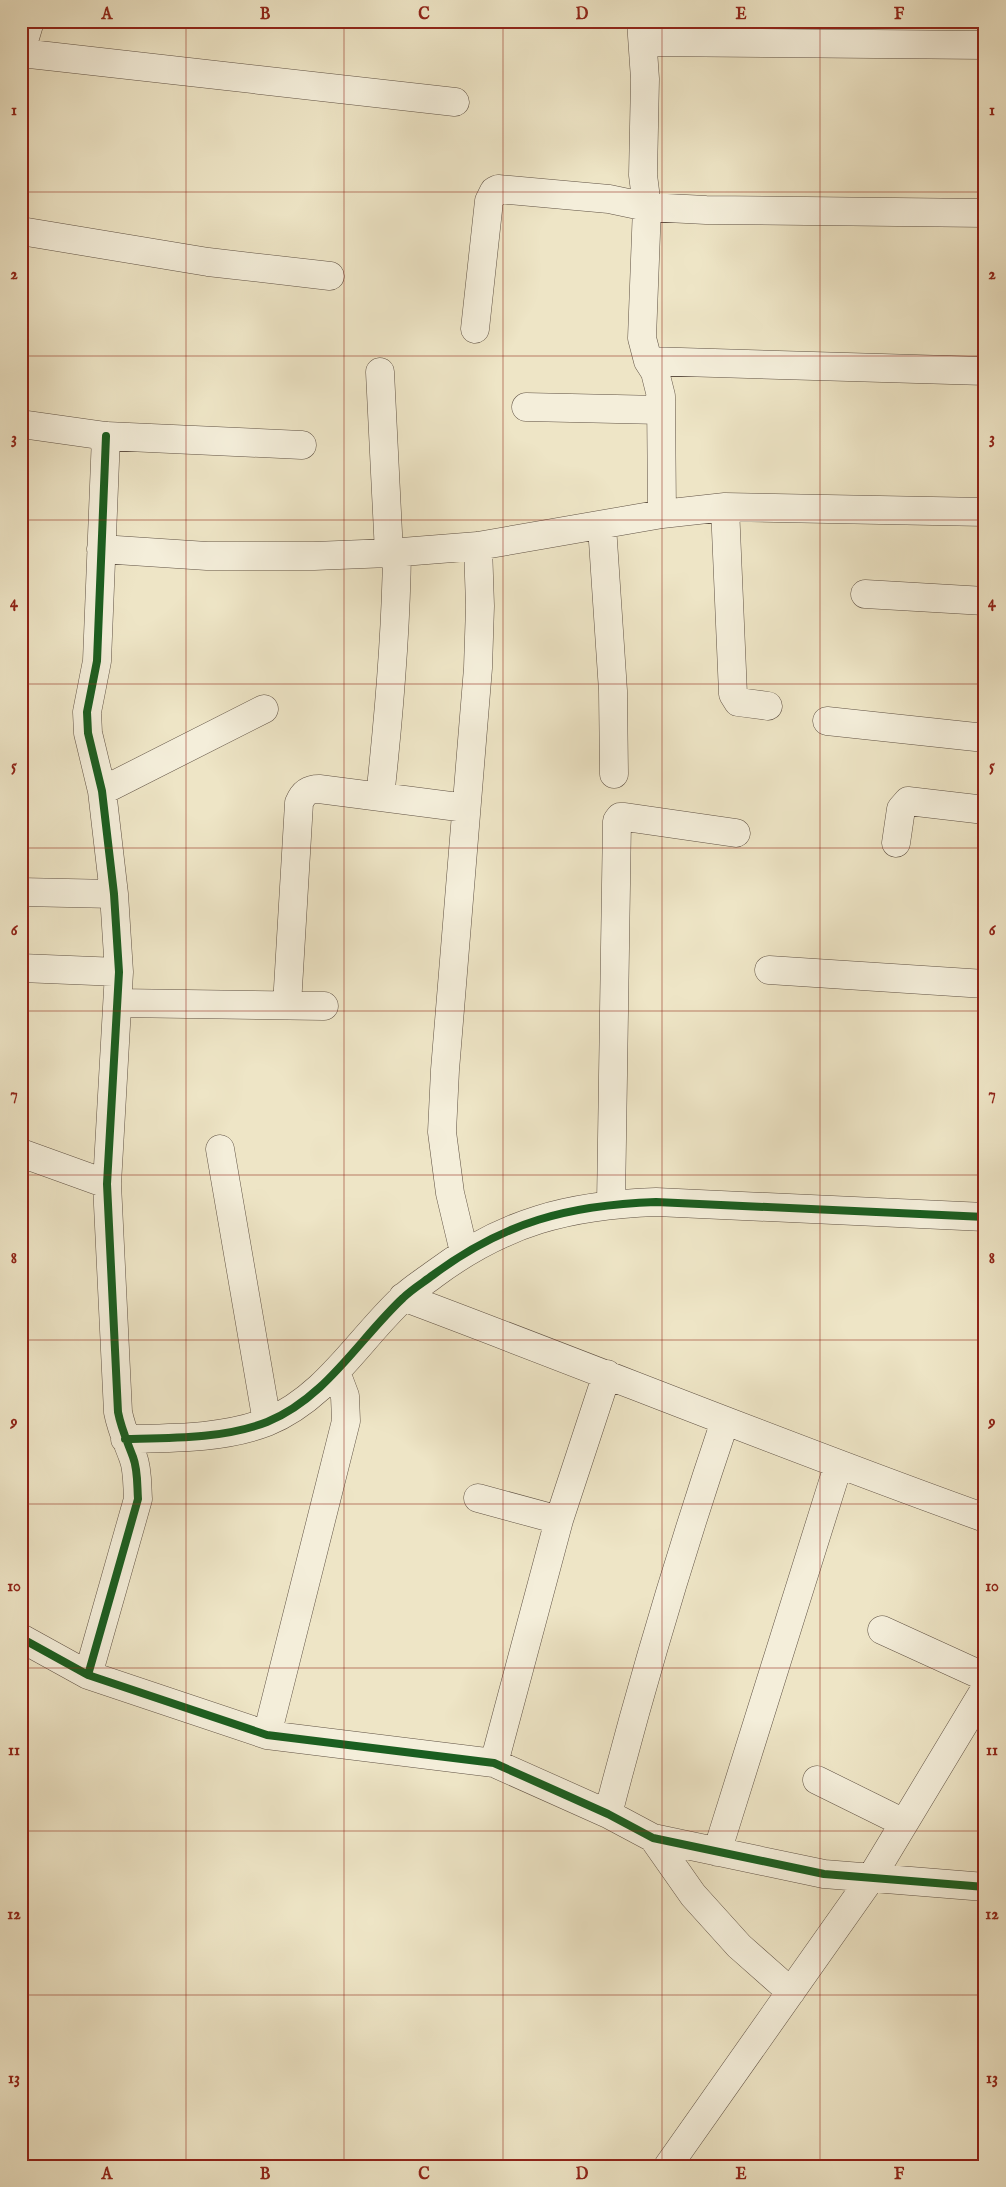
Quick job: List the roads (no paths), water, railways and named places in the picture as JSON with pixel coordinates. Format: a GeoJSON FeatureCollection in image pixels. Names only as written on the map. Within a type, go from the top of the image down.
{"type":"FeatureCollection","features":[{"type":"Feature","properties":{"kind":"street"},"geometry":{"type":"LineString","coordinates":[[662,514],[659,384],[648,361],[642,338],[647,207],[643,175],[645,78],[642,31],[985,45]]}},
{"type":"Feature","properties":{"kind":"street"},"geometry":{"type":"LineString","coordinates":[[23,42],[455,102]]}},
{"type":"Feature","properties":{"kind":"street"},"geometry":{"type":"LineString","coordinates":[[475,329],[489,201],[494,191],[504,188],[609,199],[647,207],[706,210],[985,212]]}},
{"type":"Feature","properties":{"kind":"street"},"geometry":{"type":"LineString","coordinates":[[21,231],[208,262],[330,276]]}},
{"type":"Feature","properties":{"kind":"street"},"geometry":{"type":"LineString","coordinates":[[648,361],[985,371]]}},
{"type":"Feature","properties":{"kind":"street"},"geometry":{"type":"LineString","coordinates":[[380,372],[393,552],[396,634],[390,715],[380,797]]}},
{"type":"Feature","properties":{"kind":"street"},"geometry":{"type":"LineString","coordinates":[[526,407],[661,410]]}},
{"type":"Feature","properties":{"kind":"street"},"geometry":{"type":"LineString","coordinates":[[21,424],[106,436],[302,445]]}},
{"type":"Feature","properties":{"kind":"street"},"geometry":{"type":"LineString","coordinates":[[88,1675],[138,1499],[138,1478],[134,1458],[125,1438],[118,1412],[107,1184],[120,972],[114,894],[102,791],[88,733],[87,712],[97,662],[106,436]]}},
{"type":"Feature","properties":{"kind":"street"},"geometry":{"type":"LineString","coordinates":[[101,549],[207,556],[314,556],[478,546],[602,526],[662,514],[726,507],[985,512]]}},
{"type":"Feature","properties":{"kind":"street"},"geometry":{"type":"LineString","coordinates":[[726,507],[733,694],[738,702],[768,706]]}},
{"type":"Feature","properties":{"kind":"street"},"geometry":{"type":"LineString","coordinates":[[602,526],[613,691],[614,774]]}},
{"type":"Feature","properties":{"kind":"street"},"geometry":{"type":"LineString","coordinates":[[464,1252],[450,1193],[442,1132],[445,1070],[478,668],[480,606],[478,546]]}},
{"type":"Feature","properties":{"kind":"street"},"geometry":{"type":"LineString","coordinates":[[865,594],[985,601]]}},
{"type":"Feature","properties":{"kind":"street"},"geometry":{"type":"LineString","coordinates":[[102,791],[264,709]]}},
{"type":"Feature","properties":{"kind":"street"},"geometry":{"type":"LineString","coordinates":[[827,721],[985,738]]}},
{"type":"Feature","properties":{"kind":"street"},"geometry":{"type":"LineString","coordinates":[[286,1005],[299,803],[302,795],[310,789],[320,789],[466,808]]}},
{"type":"Feature","properties":{"kind":"street"},"geometry":{"type":"LineString","coordinates":[[896,843],[901,809],[908,801],[985,810]]}},
{"type":"Feature","properties":{"kind":"street"},"geometry":{"type":"LineString","coordinates":[[611,1204],[617,821],[620,817],[625,817],[736,833]]}},
{"type":"Feature","properties":{"kind":"street"},"geometry":{"type":"LineString","coordinates":[[21,892],[114,894]]}},
{"type":"Feature","properties":{"kind":"street"},"geometry":{"type":"LineString","coordinates":[[21,968],[120,972]]}},
{"type":"Feature","properties":{"kind":"street"},"geometry":{"type":"LineString","coordinates":[[769,970],[985,984]]}},
{"type":"Feature","properties":{"kind":"street"},"geometry":{"type":"LineString","coordinates":[[118,1004],[324,1006]]}},
{"type":"Feature","properties":{"kind":"street"},"geometry":{"type":"LineString","coordinates":[[220,1149],[267,1422]]}},
{"type":"Feature","properties":{"kind":"street"},"geometry":{"type":"LineString","coordinates":[[21,1154],[107,1184]]}},
{"type":"Feature","properties":{"kind":"street"},"geometry":{"type":"LineString","coordinates":[[125,1438],[164,1438],[223,1433],[267,1422],[297,1405],[336,1372],[404,1297],[464,1252],[520,1226],[565,1211],[611,1204],[656,1202],[985,1217]]}},
{"type":"Feature","properties":{"kind":"street"},"geometry":{"type":"LineString","coordinates":[[404,1297],[607,1374],[838,1466],[985,1518]]}},
{"type":"Feature","properties":{"kind":"street"},"geometry":{"type":"LineString","coordinates":[[267,1735],[346,1421],[344,1396],[336,1372]]}},
{"type":"Feature","properties":{"kind":"street"},"geometry":{"type":"LineString","coordinates":[[494,1763],[559,1520],[607,1374]]}},
{"type":"Feature","properties":{"kind":"street"},"geometry":{"type":"LineString","coordinates":[[608,1814],[642,1682],[678,1560],[725,1420]]}},
{"type":"Feature","properties":{"kind":"street"},"geometry":{"type":"LineString","coordinates":[[717,1852],[838,1466]]}},
{"type":"Feature","properties":{"kind":"street"},"geometry":{"type":"LineString","coordinates":[[478,1498],[559,1520]]}},
{"type":"Feature","properties":{"kind":"street"},"geometry":{"type":"LineString","coordinates":[[882,1630],[985,1677]]}},
{"type":"Feature","properties":{"kind":"street"},"geometry":{"type":"LineString","coordinates":[[21,1638],[88,1675],[267,1735],[494,1763],[608,1814],[653,1838],[824,1874],[985,1887]]}},
{"type":"Feature","properties":{"kind":"street"},"geometry":{"type":"LineString","coordinates":[[668,2166],[871,1878],[985,1689]]}},
{"type":"Feature","properties":{"kind":"street"},"geometry":{"type":"LineString","coordinates":[[817,1780],[904,1824]]}},
{"type":"Feature","properties":{"kind":"street"},"geometry":{"type":"LineString","coordinates":[[653,1838],[693,1895],[739,1946],[791,1992]]}}]}
